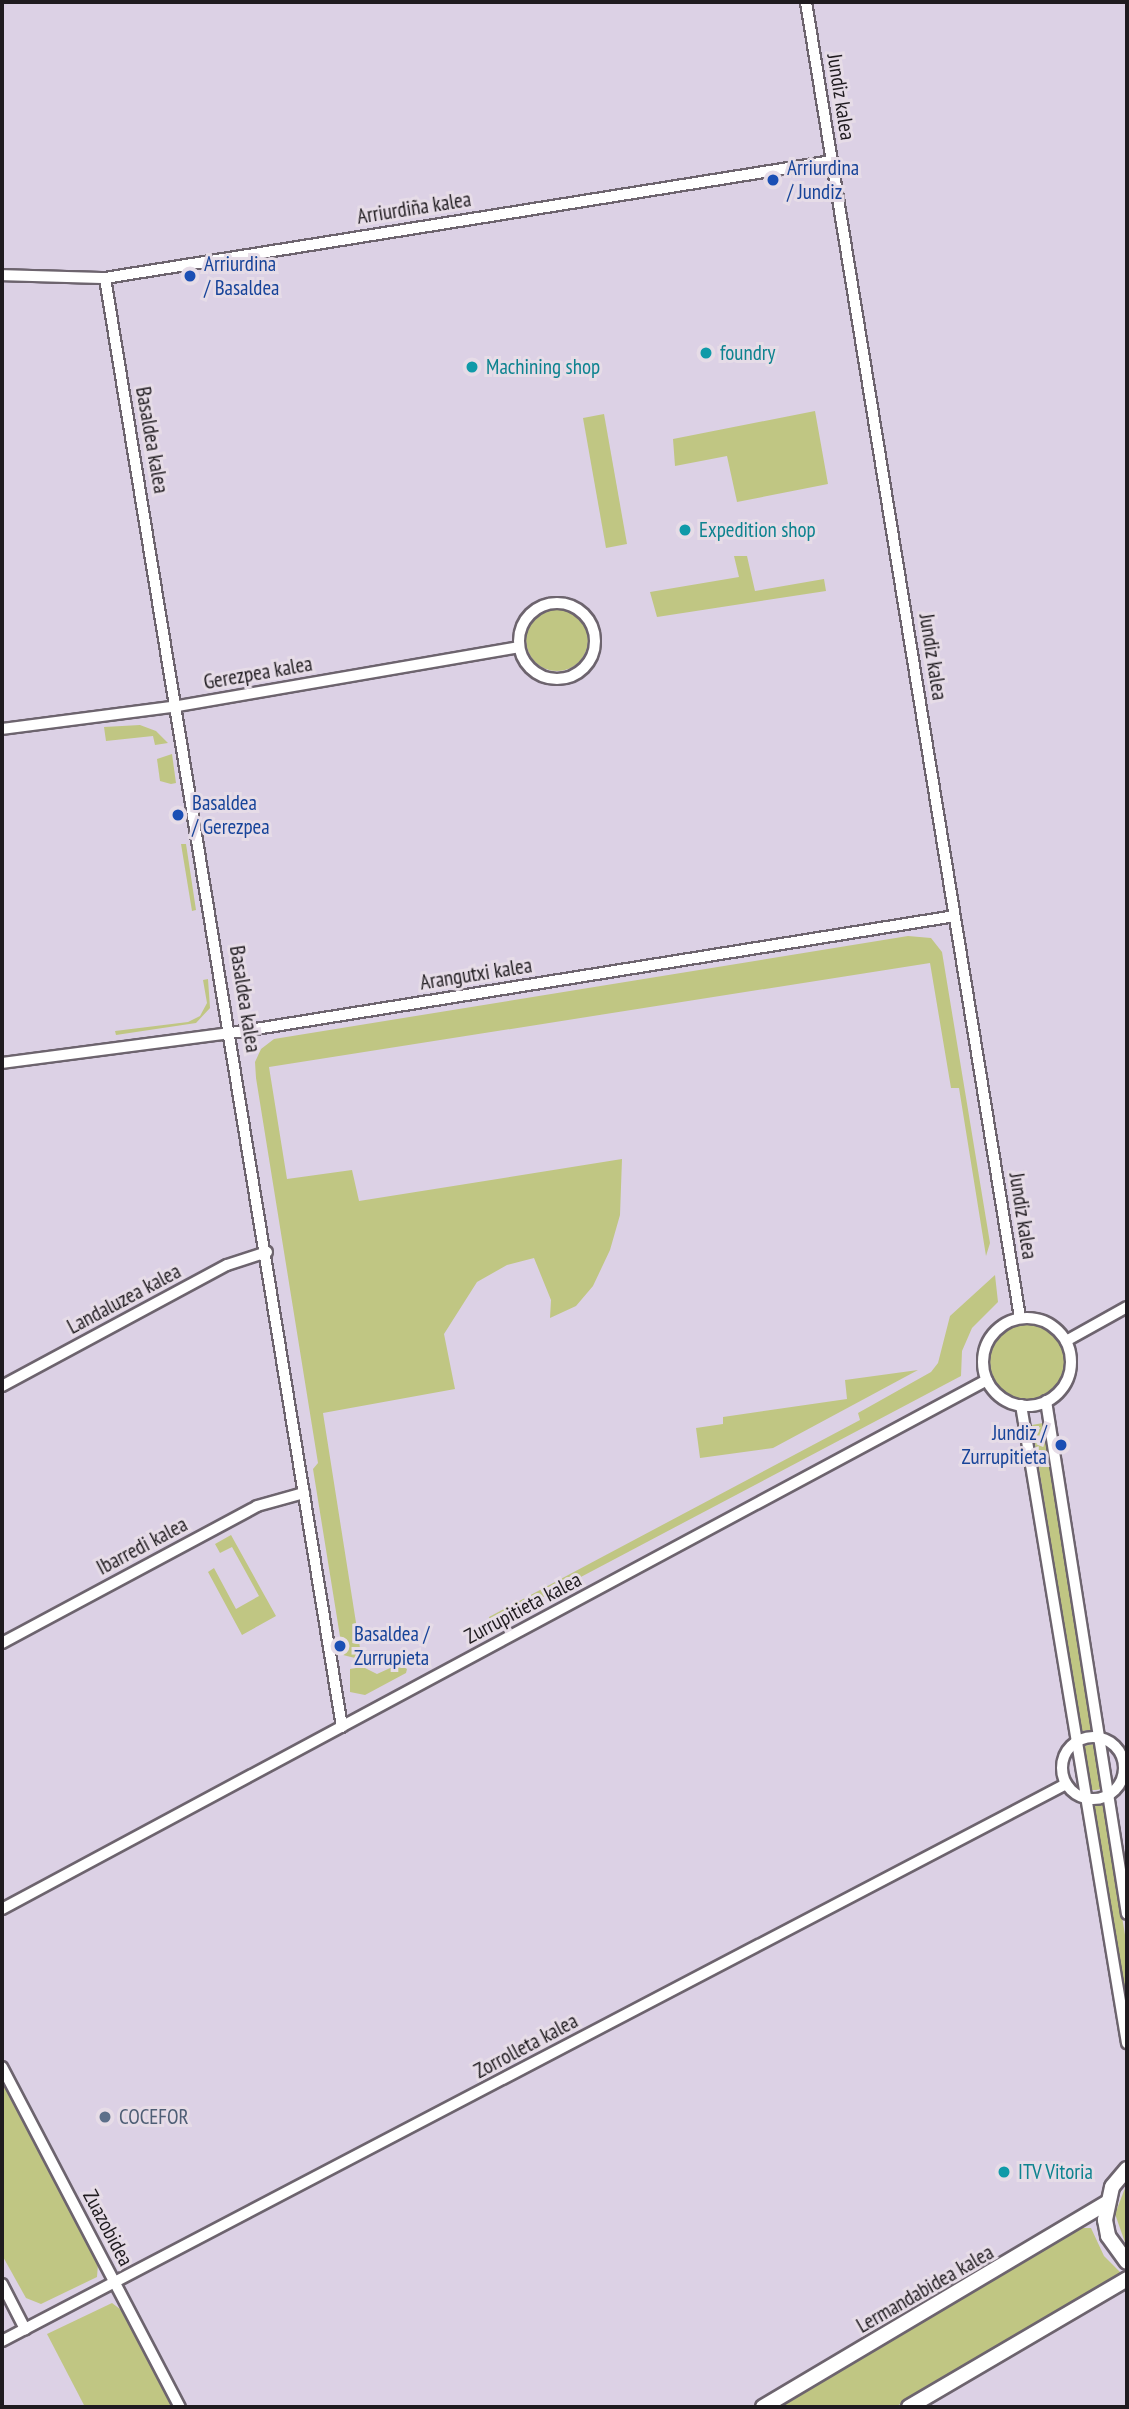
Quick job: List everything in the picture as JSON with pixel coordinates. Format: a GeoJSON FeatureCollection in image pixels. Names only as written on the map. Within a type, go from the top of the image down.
{"type":"FeatureCollection","features":[{"type":"Feature","properties":{"kind":"street","name":"Jundiz kalea"},"geometry":{"type":"LineString","coordinates":[[806,2],[1020,1318]]}},
{"type":"Feature","properties":{"kind":"street","name":"Arriurdiña kalea"},"geometry":{"type":"LineString","coordinates":[[2,275],[105,278],[832,161]]}},
{"type":"Feature","properties":{"kind":"street","name":"Basaldea kalea"},"geometry":{"type":"LineString","coordinates":[[105,278],[178,706],[342,1727]]}},
{"type":"Feature","properties":{"kind":"street"},"geometry":{"type":"LineString","coordinates":[[547,604],[575,607],[593,628],[592,656],[584,668],[566,678],[545,678],[533,671],[519,647],[525,620],[547,604]]}},
{"type":"Feature","properties":{"kind":"street","name":"Gerezpea kalea"},"geometry":{"type":"LineString","coordinates":[[2,729],[178,706],[519,647]]}},
{"type":"Feature","properties":{"kind":"street","name":"Arangutxi kalea"},"geometry":{"type":"LineString","coordinates":[[2,1063],[231,1033],[955,916]]}},
{"type":"Feature","properties":{"kind":"street","name":"Landaluzea kalea"},"geometry":{"type":"LineString","coordinates":[[2,1386],[227,1265],[267,1252]]}},
{"type":"Feature","properties":{"kind":"street"},"geometry":{"type":"LineString","coordinates":[[1066,1341],[1127,1307]]}},
{"type":"Feature","properties":{"kind":"street"},"geometry":{"type":"LineString","coordinates":[[1020,1318],[1042,1320],[1066,1341],[1071,1370],[1062,1389],[1046,1401],[1021,1405],[1000,1397],[987,1380],[983,1360],[988,1340],[1001,1325],[1020,1318]]}},
{"type":"Feature","properties":{"kind":"street","name":"Zurrupitieta kalea"},"geometry":{"type":"LineString","coordinates":[[2,1909],[987,1380]]}},
{"type":"Feature","properties":{"kind":"street"},"geometry":{"type":"LineString","coordinates":[[1046,1401],[1127,1914]]}},
{"type":"Feature","properties":{"kind":"street"},"geometry":{"type":"LineString","coordinates":[[1021,1405],[1127,2043]]}},
{"type":"Feature","properties":{"kind":"street","name":"Ibarredi kalea"},"geometry":{"type":"LineString","coordinates":[[2,1643],[257,1506],[304,1493]]}},
{"type":"Feature","properties":{"kind":"street"},"geometry":{"type":"LineString","coordinates":[[1099,1737],[1112,1743],[1122,1760],[1121,1778],[1108,1795],[1087,1798],[1066,1784],[1064,1755],[1078,1740],[1099,1737]]}},
{"type":"Feature","properties":{"kind":"street","name":"Zorrolleta kalea"},"geometry":{"type":"LineString","coordinates":[[2,2341],[116,2284],[1066,1784]]}},
{"type":"Feature","properties":{"kind":"street","name":"Zuazobidea"},"geometry":{"type":"LineString","coordinates":[[2,2067],[180,2407]]}},
{"type":"Feature","properties":{"kind":"street"},"geometry":{"type":"LineString","coordinates":[[1127,2169],[1112,2187],[1106,2203],[1108,2236],[1127,2262]]}},
{"type":"Feature","properties":{"kind":"street","name":"Lermandabidea kalea"},"geometry":{"type":"LineString","coordinates":[[763,2407],[1106,2203]]}},
{"type":"Feature","properties":{"kind":"street"},"geometry":{"type":"LineString","coordinates":[[909,2407],[1127,2279]]}},
{"type":"Feature","properties":{"kind":"street"},"geometry":{"type":"LineString","coordinates":[[2,2284],[25,2329]]}},
{"type":"Feature","properties":{"kind":"shaded area"},"geometry":{"type":"Polygon","coordinates":[[[2,2],[1127,2],[1127,2407],[2,2407],[2,2]]]}},
{"type":"Feature","properties":{"kind":"green space"},"geometry":{"type":"Polygon","coordinates":[[[815,411],[828,484],[737,502],[727,456],[675,466],[673,439],[815,411]]]}},
{"type":"Feature","properties":{"kind":"green space"},"geometry":{"type":"Polygon","coordinates":[[[604,414],[627,544],[606,548],[583,418],[604,414]]]}},
{"type":"Feature","properties":{"kind":"green space"},"geometry":{"type":"Polygon","coordinates":[[[734,556],[747,556],[755,591],[824,579],[826,591],[657,617],[650,592],[739,577],[734,556]]]}},
{"type":"Feature","properties":{"kind":"green space"},"geometry":{"type":"Polygon","coordinates":[[[557,609],[569,611],[579,618],[586,628],[586,652],[579,662],[569,669],[557,671],[545,669],[535,662],[528,652],[526,640],[528,628],[535,618],[545,611],[557,609]]]}},
{"type":"Feature","properties":{"kind":"green space"},"geometry":{"type":"Polygon","coordinates":[[[140,725],[156,731],[168,743],[155,745],[153,736],[106,741],[104,727],[140,725]]]}},
{"type":"Feature","properties":{"kind":"green space"},"geometry":{"type":"Polygon","coordinates":[[[172,754],[176,783],[171,784],[160,781],[157,759],[172,754]]]}},
{"type":"Feature","properties":{"kind":"green space"},"geometry":{"type":"Polygon","coordinates":[[[181,844],[186,844],[196,910],[192,911],[181,844]]]}},
{"type":"Feature","properties":{"kind":"green space"},"geometry":{"type":"Polygon","coordinates":[[[908,936],[931,938],[942,952],[990,1243],[986,1256],[959,1088],[951,1088],[930,963],[269,1067],[287,1179],[352,1170],[359,1201],[622,1159],[620,1215],[610,1250],[593,1286],[576,1306],[550,1318],[551,1300],[534,1258],[507,1265],[477,1282],[444,1334],[455,1389],[323,1413],[363,1667],[377,1674],[399,1664],[407,1669],[406,1673],[365,1695],[350,1692],[350,1669],[356,1668],[355,1658],[343,1655],[313,1469],[318,1463],[256,1078],[255,1062],[261,1049],[274,1039],[908,936]]]}},
{"type":"Feature","properties":{"kind":"green space"},"geometry":{"type":"Polygon","coordinates":[[[208,979],[210,1008],[196,1023],[116,1035],[115,1031],[188,1022],[200,1016],[207,1003],[203,980],[208,979]]]}},
{"type":"Feature","properties":{"kind":"green space"},"geometry":{"type":"Polygon","coordinates":[[[995,1275],[998,1302],[972,1328],[962,1351],[961,1376],[490,1625],[489,1617],[860,1420],[858,1413],[931,1372],[938,1363],[950,1316],[995,1275]]]}},
{"type":"Feature","properties":{"kind":"green space"},"geometry":{"type":"Polygon","coordinates":[[[1028,1324],[1042,1327],[1055,1335],[1063,1348],[1066,1362],[1063,1376],[1055,1389],[1042,1397],[1028,1400],[1014,1397],[1001,1389],[993,1376],[990,1362],[993,1348],[1001,1335],[1014,1327],[1028,1324]]]}},
{"type":"Feature","properties":{"kind":"green space"},"geometry":{"type":"Polygon","coordinates":[[[918,1370],[773,1448],[700,1458],[696,1428],[723,1424],[723,1417],[847,1399],[845,1380],[918,1370]]]}},
{"type":"Feature","properties":{"kind":"green space"},"geometry":{"type":"Polygon","coordinates":[[[1043,1423],[1092,1730],[1081,1731],[1032,1425],[1043,1423]]]}},
{"type":"Feature","properties":{"kind":"green space"},"geometry":{"type":"Polygon","coordinates":[[[231,1535],[276,1616],[242,1635],[208,1572],[214,1568],[236,1609],[259,1596],[232,1547],[220,1553],[215,1544],[231,1535]]]}},
{"type":"Feature","properties":{"kind":"green space"},"geometry":{"type":"Polygon","coordinates":[[[1094,1744],[1101,1789],[1091,1790],[1084,1746],[1094,1744]]]}},
{"type":"Feature","properties":{"kind":"green space"},"geometry":{"type":"Polygon","coordinates":[[[1103,1802],[1127,1947],[1127,2016],[1093,1804],[1103,1802]]]}},
{"type":"Feature","properties":{"kind":"green space"},"geometry":{"type":"Polygon","coordinates":[[[2,2080],[98,2264],[97,2277],[41,2304],[26,2298],[2,2255],[2,2080]]]}},
{"type":"Feature","properties":{"kind":"green space"},"geometry":{"type":"Polygon","coordinates":[[[1127,2183],[1127,2248],[1115,2214],[1127,2183]]]}},
{"type":"Feature","properties":{"kind":"green space"},"geometry":{"type":"Polygon","coordinates":[[[1081,2228],[1091,2228],[1104,2256],[1123,2275],[895,2407],[773,2407],[1081,2228]]]}},
{"type":"Feature","properties":{"kind":"green space"},"geometry":{"type":"Polygon","coordinates":[[[112,2303],[124,2312],[174,2407],[85,2407],[47,2334],[112,2303]]]}},
{"type":"Feature","properties":{"kind":"place","name":"Arriurdina / Jundiz"},"geometry":{"type":"Point","coordinates":[773,180]}},
{"type":"Feature","properties":{"kind":"place","name":"Arriurdina / Basaldea"},"geometry":{"type":"Point","coordinates":[190,276]}},
{"type":"Feature","properties":{"kind":"place","name":"foundry"},"geometry":{"type":"Point","coordinates":[706,353]}},
{"type":"Feature","properties":{"kind":"place","name":"Machining shop"},"geometry":{"type":"Point","coordinates":[472,367]}},
{"type":"Feature","properties":{"kind":"place","name":"Expedition shop"},"geometry":{"type":"Point","coordinates":[685,530]}},
{"type":"Feature","properties":{"kind":"place","name":"Basaldea / Gerezpea"},"geometry":{"type":"Point","coordinates":[178,815]}},
{"type":"Feature","properties":{"kind":"place","name":"Jundiz / Zurrupitieta"},"geometry":{"type":"Point","coordinates":[1061,1445]}},
{"type":"Feature","properties":{"kind":"place","name":"Basaldea / Zurrupieta"},"geometry":{"type":"Point","coordinates":[340,1646]}},
{"type":"Feature","properties":{"kind":"place","name":"COCEFOR"},"geometry":{"type":"Point","coordinates":[105,2117]}},
{"type":"Feature","properties":{"kind":"place","name":"ITV Vitoria"},"geometry":{"type":"Point","coordinates":[1004,2172]}}]}
